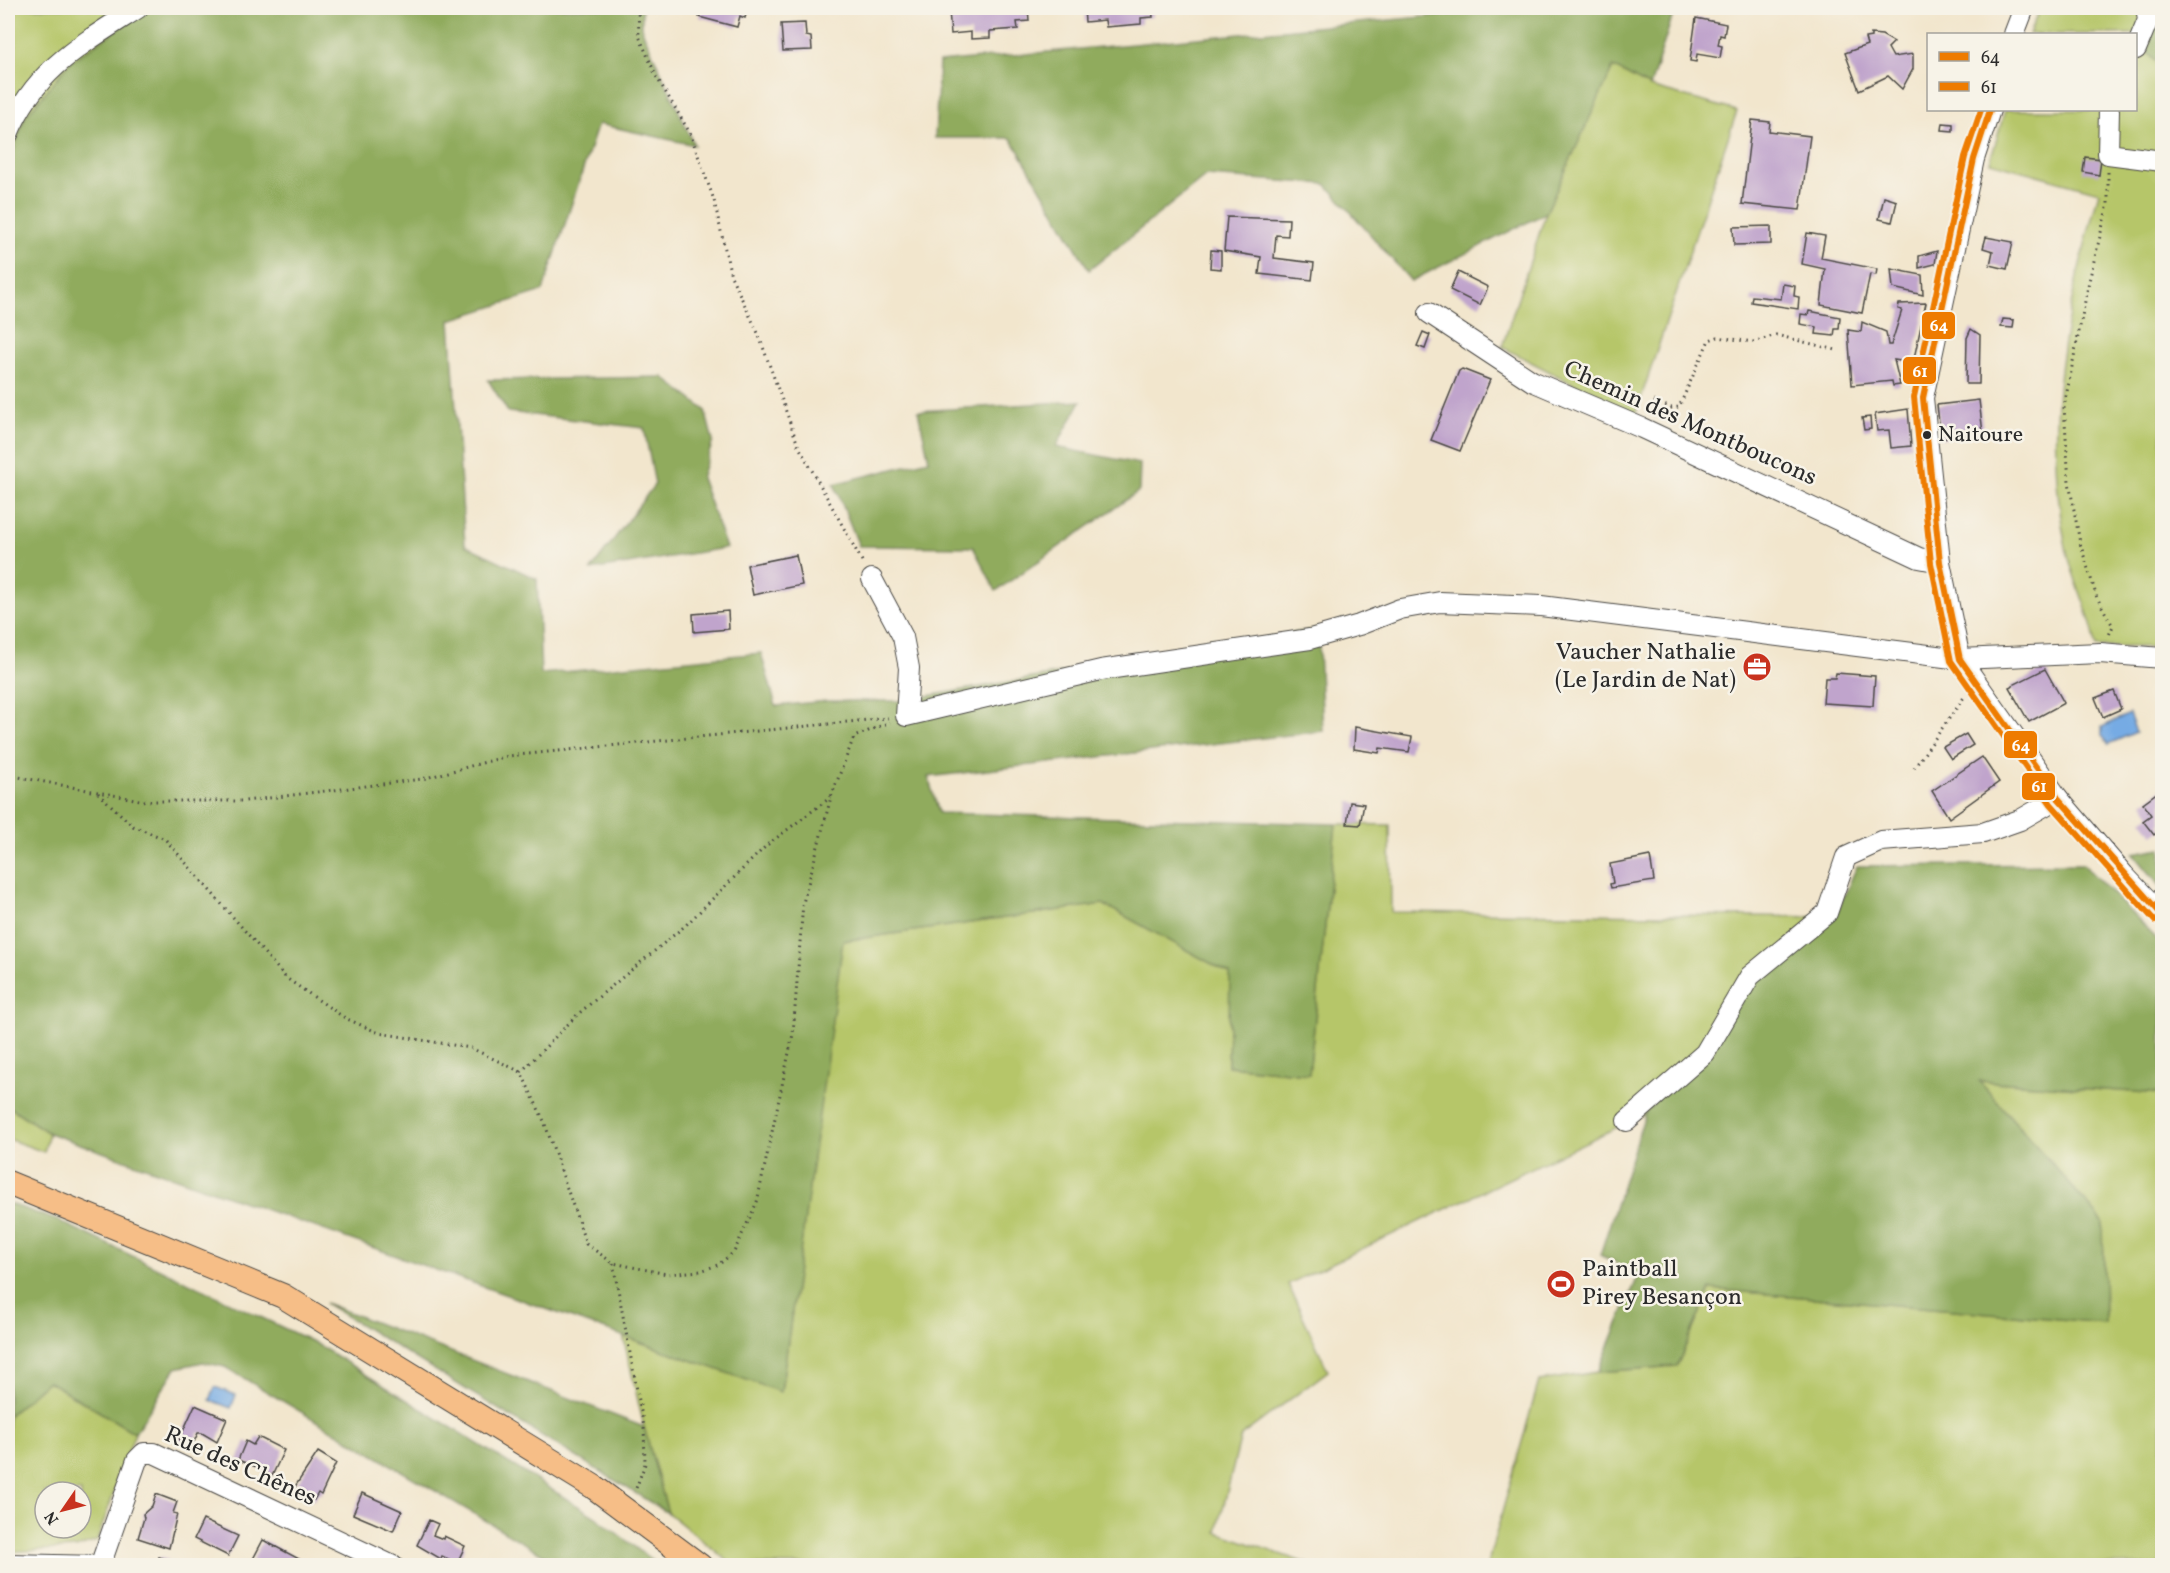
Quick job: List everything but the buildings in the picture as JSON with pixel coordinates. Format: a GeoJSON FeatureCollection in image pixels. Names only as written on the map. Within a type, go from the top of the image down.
{"type":"FeatureCollection","features":[{"type":"Feature","properties":{"kind":"main road"},"geometry":{"type":"LineString","coordinates":[[8,1183],[283,1296],[594,1486],[700,1566]]}},
{"type":"Feature","properties":{"kind":"street"},"geometry":{"type":"LineString","coordinates":[[8,134],[19,107],[64,56],[138,8]]}},
{"type":"Feature","properties":{"kind":"street"},"geometry":{"type":"LineString","coordinates":[[2137,47],[2148,20],[2146,8]]}},
{"type":"Feature","properties":{"kind":"street"},"geometry":{"type":"LineString","coordinates":[[2153,8],[2163,17]]}},
{"type":"Feature","properties":{"kind":"street"},"geometry":{"type":"LineString","coordinates":[[2014,33],[2018,9]]}},
{"type":"Feature","properties":{"kind":"street"},"geometry":{"type":"LineString","coordinates":[[1990,111],[1974,159],[1923,398],[1940,562],[1960,659],[2058,798],[2124,875],[2163,915]]}},
{"type":"Feature","properties":{"kind":"street"},"geometry":{"type":"LineString","coordinates":[[2109,111],[2108,154],[2163,161]]}},
{"type":"Feature","properties":{"kind":"street","name":"Chemin des Montboucons"},"geometry":{"type":"LineString","coordinates":[[1429,313],[1532,381],[1642,428],[1919,558],[1940,562]]}},
{"type":"Feature","properties":{"kind":"street"},"geometry":{"type":"LineString","coordinates":[[872,579],[903,637],[909,668],[906,716],[1101,670],[1310,639],[1359,625],[1400,609],[1440,602],[1541,606],[1960,659],[2100,653],[2163,658]]}},
{"type":"Feature","properties":{"kind":"street"},"geometry":{"type":"LineString","coordinates":[[1626,1121],[1705,1053],[1750,976],[1827,913],[1846,857],[1881,841],[1983,833],[2020,820],[2058,798]]}},
{"type":"Feature","properties":{"kind":"street","name":"Rue des Chênes"},"geometry":{"type":"LineString","coordinates":[[100,1565],[137,1460],[144,1453],[154,1453],[393,1566]]}},
{"type":"Feature","properties":{"kind":"street"},"geometry":{"type":"LineString","coordinates":[[8,1564],[100,1565]]}},
{"type":"Feature","properties":{"kind":"path"},"geometry":{"type":"LineString","coordinates":[[638,8],[639,36],[656,76],[690,133],[714,200],[731,276],[758,333],[798,445],[872,579]]}},
{"type":"Feature","properties":{"kind":"path"},"geometry":{"type":"LineString","coordinates":[[2100,653],[2113,626],[2097,598],[2080,543],[2069,482],[2064,406],[2089,281],[2108,204],[2108,154]]}},
{"type":"Feature","properties":{"kind":"path"},"geometry":{"type":"LineString","coordinates":[[1654,401],[1671,408],[1679,407],[1709,340],[1718,337],[1753,342],[1776,335],[1836,350]]}},
{"type":"Feature","properties":{"kind":"path"},"geometry":{"type":"LineString","coordinates":[[1914,768],[1975,681]]}},
{"type":"Feature","properties":{"kind":"path"},"geometry":{"type":"LineString","coordinates":[[98,793],[133,826],[165,839],[286,978],[345,1018],[379,1033],[471,1048],[521,1072],[544,1121],[586,1244],[613,1263],[667,1274],[689,1272],[718,1265],[734,1252],[757,1202],[793,1034],[803,903],[831,797],[854,737],[868,729],[906,716]]}},
{"type":"Feature","properties":{"kind":"path"},"geometry":{"type":"LineString","coordinates":[[8,775],[145,801],[245,801],[422,779],[508,756],[906,716]]}},
{"type":"Feature","properties":{"kind":"path"},"geometry":{"type":"LineString","coordinates":[[521,1072],[578,1014],[686,925],[767,845],[831,797]]}},
{"type":"Feature","properties":{"kind":"path"},"geometry":{"type":"LineString","coordinates":[[613,1263],[644,1427],[645,1464],[627,1512]]}},
{"type":"Feature","properties":{"kind":"green space"},"geometry":{"type":"Polygon","coordinates":[[[8,8],[150,8],[71,61],[25,117],[8,167],[8,8]]]}},
{"type":"Feature","properties":{"kind":"green space"},"geometry":{"type":"Polygon","coordinates":[[[150,8],[642,8],[642,30],[694,145],[598,124],[543,291],[450,320],[465,545],[537,579],[541,674],[761,653],[776,706],[827,701],[899,701],[1318,629],[1323,731],[928,777],[939,813],[1336,824],[1309,1074],[1228,1066],[1230,974],[1103,904],[843,941],[781,1392],[49,1133],[8,1106],[8,167],[25,117],[71,61],[150,8]]]}},
{"type":"Feature","properties":{"kind":"green space"},"geometry":{"type":"Polygon","coordinates":[[[1519,8],[1675,8],[1650,87],[1613,67],[1546,213],[1411,281],[1326,184],[1206,176],[1089,270],[1011,138],[935,138],[939,62],[1519,8]]]}},
{"type":"Feature","properties":{"kind":"green space"},"geometry":{"type":"Polygon","coordinates":[[[2040,8],[2162,8],[2162,647],[2096,647],[2090,620],[2068,555],[2058,496],[2056,451],[2061,365],[2076,280],[2099,192],[1990,162],[2005,111],[2137,111],[2137,33],[2029,33],[2040,8]]]}},
{"type":"Feature","properties":{"kind":"green space"},"geometry":{"type":"Polygon","coordinates":[[[2162,19],[2162,68],[2147,52],[2157,20],[2162,19]]]}},
{"type":"Feature","properties":{"kind":"green space"},"geometry":{"type":"Polygon","coordinates":[[[1613,67],[1650,87],[1737,111],[1635,416],[1502,347],[1546,213],[1613,67]]]}},
{"type":"Feature","properties":{"kind":"green space"},"geometry":{"type":"Polygon","coordinates":[[[663,377],[705,410],[713,441],[701,478],[726,548],[591,570],[655,484],[644,428],[508,412],[488,380],[663,377]]]}},
{"type":"Feature","properties":{"kind":"green space"},"geometry":{"type":"Polygon","coordinates":[[[1081,401],[1056,447],[1140,464],[1139,491],[996,591],[973,547],[859,546],[834,484],[929,460],[918,411],[1081,401]]]}},
{"type":"Feature","properties":{"kind":"green space"},"geometry":{"type":"Polygon","coordinates":[[[1336,824],[1390,825],[1391,912],[1835,917],[1645,1114],[1288,1284],[1328,1371],[1241,1436],[1217,1532],[1311,1565],[733,1565],[668,1513],[644,1427],[623,1336],[781,1392],[842,941],[1103,904],[1231,974],[1228,1066],[1309,1074],[1336,824]]]}},
{"type":"Feature","properties":{"kind":"green space"},"geometry":{"type":"Polygon","coordinates":[[[2162,848],[2162,888],[2133,853],[2162,848]]]}},
{"type":"Feature","properties":{"kind":"green space"},"geometry":{"type":"Polygon","coordinates":[[[2083,864],[2162,944],[2162,1094],[1979,1081],[2103,1222],[2105,1323],[1710,1289],[1677,1366],[1598,1372],[1639,1274],[1600,1255],[1645,1114],[1756,978],[1835,917],[1857,866],[2083,864]]]}},
{"type":"Feature","properties":{"kind":"green space"},"geometry":{"type":"Polygon","coordinates":[[[1979,1081],[2162,1094],[2162,1565],[1487,1566],[1539,1381],[1598,1372],[1677,1366],[1710,1289],[2105,1323],[2103,1222],[1979,1081]]]}},
{"type":"Feature","properties":{"kind":"green space"},"geometry":{"type":"Polygon","coordinates":[[[8,1106],[49,1133],[44,1152],[8,1139],[8,1106]]]}},
{"type":"Feature","properties":{"kind":"green space"},"geometry":{"type":"Polygon","coordinates":[[[8,1203],[59,1221],[315,1343],[596,1517],[658,1565],[561,1565],[225,1367],[203,1362],[176,1368],[135,1433],[48,1381],[8,1416],[8,1203]]]}},
{"type":"Feature","properties":{"kind":"green space"},"geometry":{"type":"Polygon","coordinates":[[[325,1303],[644,1427],[668,1513],[325,1303]]]}},
{"type":"Feature","properties":{"kind":"green space"},"geometry":{"type":"Polygon","coordinates":[[[48,1381],[135,1433],[97,1541],[76,1548],[8,1552],[8,1416],[48,1381]]]}},
{"type":"Feature","properties":{"kind":"water"},"geometry":{"type":"Polygon","coordinates":[[[2129,714],[2136,732],[2109,744],[2102,736],[2102,727],[2129,714]]]}},
{"type":"Feature","properties":{"kind":"water"},"geometry":{"type":"Polygon","coordinates":[[[215,1387],[236,1395],[231,1408],[210,1400],[215,1387]]]}},
{"type":"Feature","properties":{"kind":"transit line","name":"61"},"geometry":{"type":"LineString","coordinates":[[1981,111],[1965,157],[1914,397],[1931,563],[1951,661],[2051,804],[2155,921]]}},
{"type":"Feature","properties":{"kind":"transit line","name":"64"},"geometry":{"type":"LineString","coordinates":[[1990,111],[1974,159],[1923,398],[1940,562],[1960,659],[2058,798],[2162,915]]}},
{"type":"Feature","properties":{"kind":"transit line","name":"64"},"geometry":{"type":"LineString","coordinates":[[8,1564],[78,1566]]}},
{"type":"Feature","properties":{"kind":"place","name":"Naitoure"},"geometry":{"type":"Point","coordinates":[1927,435]}},
{"type":"Feature","properties":{"kind":"place","name":"Vaucher Nathalie (Le Jardin de Nat)"},"geometry":{"type":"Point","coordinates":[1757,667]}},
{"type":"Feature","properties":{"kind":"place","name":"Paintball Pirey Besançon"},"geometry":{"type":"Point","coordinates":[1561,1284]}}]}
